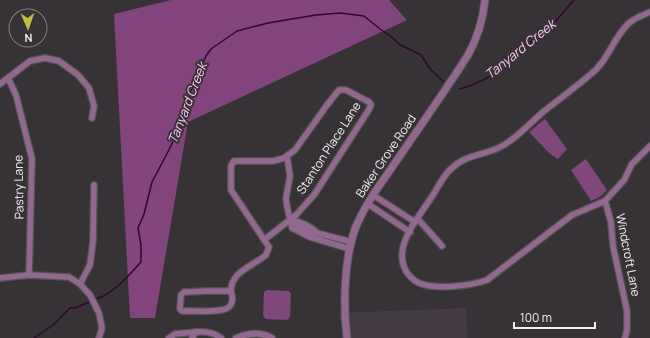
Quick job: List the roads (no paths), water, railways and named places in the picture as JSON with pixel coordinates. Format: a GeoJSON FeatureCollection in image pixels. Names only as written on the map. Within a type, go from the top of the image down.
{"type":"FeatureCollection","features":[{"type":"Feature","properties":{"kind":"street","name":"Baker Grove Road"},"geometry":{"type":"LineString","coordinates":[[347,338],[345,299],[351,245],[358,224],[368,204],[468,55],[478,35],[485,0]]}},
{"type":"Feature","properties":{"kind":"street"},"geometry":{"type":"LineString","coordinates":[[650,12],[629,23],[622,31],[601,64],[592,74],[544,111],[514,138],[500,148],[463,160],[452,167],[416,220],[403,246],[402,258],[406,271],[415,281],[426,285],[446,286],[478,283],[487,280],[572,215],[605,201],[624,180],[632,164],[650,146]]}},
{"type":"Feature","properties":{"kind":"street"},"geometry":{"type":"LineString","coordinates":[[0,84],[30,61],[45,58],[60,62],[78,75],[90,88],[94,106],[92,118]]}},
{"type":"Feature","properties":{"kind":"street","name":"Pastry Lane"},"geometry":{"type":"LineString","coordinates":[[8,78],[16,95],[32,159],[29,275]]}},
{"type":"Feature","properties":{"kind":"street","name":"Stanton Place Lane"},"geometry":{"type":"LineString","coordinates":[[287,156],[295,150],[339,90],[346,90],[369,102],[371,105],[318,189],[305,206],[291,220]]}},
{"type":"Feature","properties":{"kind":"street"},"geometry":{"type":"LineString","coordinates":[[231,292],[184,292],[181,295],[180,309],[182,311],[225,310],[230,307],[232,302],[231,292],[230,285],[236,276],[266,256],[268,247],[231,190],[231,166],[234,161],[273,161],[287,156],[290,176],[286,198],[292,228],[298,232],[326,242],[351,245]]}},
{"type":"Feature","properties":{"kind":"street"},"geometry":{"type":"LineString","coordinates":[[80,284],[90,265],[93,241],[94,184]]}},
{"type":"Feature","properties":{"kind":"street"},"geometry":{"type":"LineString","coordinates":[[374,195],[416,220],[442,246]]}},
{"type":"Feature","properties":{"kind":"street","name":"Windcroft Lane"},"geometry":{"type":"LineString","coordinates":[[605,201],[611,222],[613,246],[627,311],[627,330],[625,338]]}},
{"type":"Feature","properties":{"kind":"street"},"geometry":{"type":"LineString","coordinates":[[368,204],[410,232]]}},
{"type":"Feature","properties":{"kind":"street"},"geometry":{"type":"LineString","coordinates":[[291,220],[310,233],[317,233],[351,245]]}},
{"type":"Feature","properties":{"kind":"street"},"geometry":{"type":"LineString","coordinates":[[264,240],[291,220]]}},
{"type":"Feature","properties":{"kind":"street"},"geometry":{"type":"LineString","coordinates":[[0,278],[29,275],[69,277],[80,284],[90,296],[100,313],[102,328],[99,338]]}},
{"type":"Feature","properties":{"kind":"street"},"geometry":{"type":"LineString","coordinates":[[169,338],[175,334],[196,332],[211,333],[221,338]]}},
{"type":"Feature","properties":{"kind":"street"},"geometry":{"type":"LineString","coordinates":[[192,338],[196,332]]}},
{"type":"Feature","properties":{"kind":"street"},"geometry":{"type":"LineString","coordinates":[[236,338],[257,333],[265,334],[272,338]]}},
{"type":"Feature","properties":{"kind":"waterway","name":"Tanyard Creek"},"geometry":{"type":"LineString","coordinates":[[460,89],[480,82],[493,74],[555,22],[574,0]]}},
{"type":"Feature","properties":{"kind":"waterway","name":"Tanyard Creek"},"geometry":{"type":"LineString","coordinates":[[97,299],[115,288],[141,262],[141,245],[138,228],[144,214],[152,182],[171,146],[190,93],[206,56],[211,49],[237,31],[268,23],[316,15],[340,13],[364,16],[399,44],[421,55],[431,70],[443,81]]}},
{"type":"Feature","properties":{"kind":"waterway","name":"Tanyard Creek"},"geometry":{"type":"LineString","coordinates":[[34,338],[53,325],[70,308],[75,308],[89,302]]}}]}
